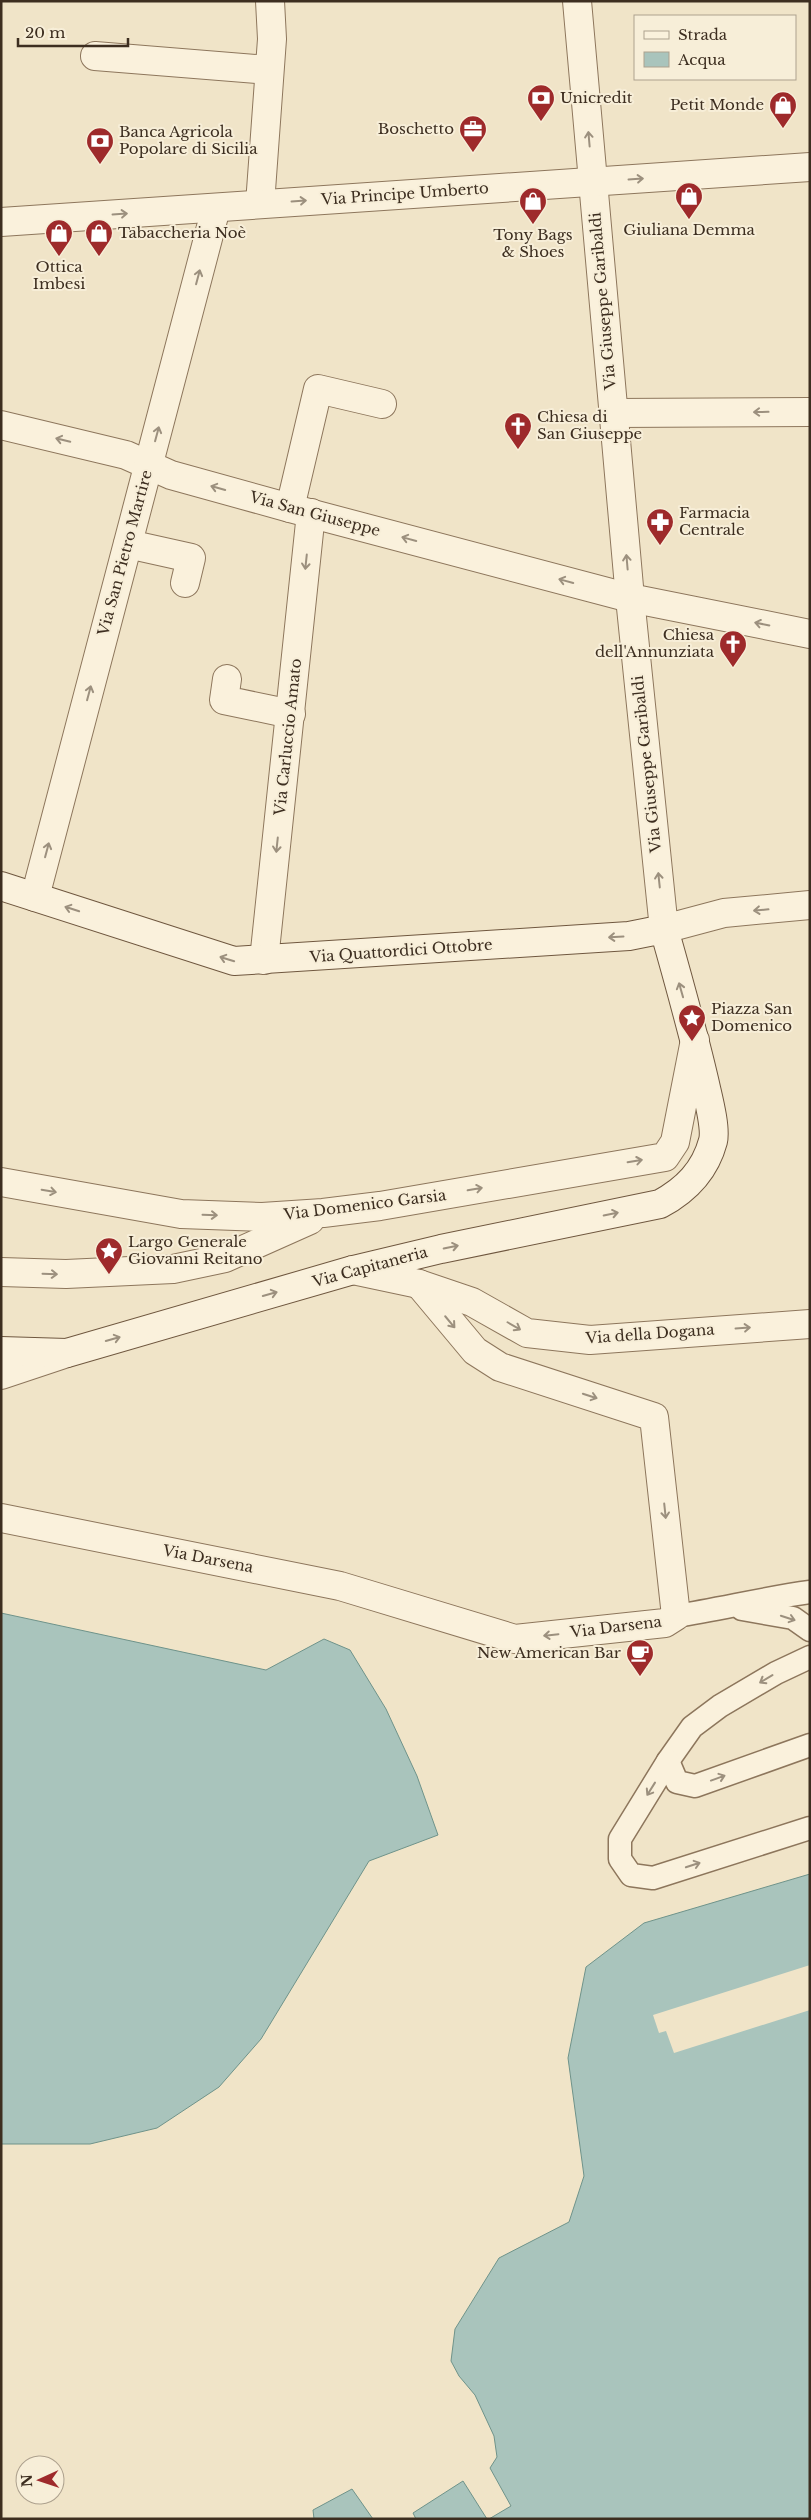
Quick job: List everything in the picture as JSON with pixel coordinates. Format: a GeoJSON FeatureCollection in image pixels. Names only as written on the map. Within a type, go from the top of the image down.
{"type":"FeatureCollection","features":[{"type":"Feature","properties":{"kind":"street"},"geometry":{"type":"LineString","coordinates":[[260,204],[272,39],[270,1]]}},
{"type":"Feature","properties":{"kind":"street","name":"Via Giuseppe Garibaldi"},"geometry":{"type":"LineString","coordinates":[[576,1],[630,598],[664,929],[695,1040],[710,1107],[714,1140]]}},
{"type":"Feature","properties":{"kind":"street"},"geometry":{"type":"LineString","coordinates":[[95,56],[269,70]]}},
{"type":"Feature","properties":{"kind":"street","name":"Via Principe Umberto"},"geometry":{"type":"LineString","coordinates":[[1,222],[810,168]]}},
{"type":"Feature","properties":{"kind":"street","name":"Via San Pietro Martire"},"geometry":{"type":"LineString","coordinates":[[35,897],[216,208]]}},
{"type":"Feature","properties":{"kind":"street","name":"Via Carluccio Amato"},"geometry":{"type":"LineString","coordinates":[[264,960],[291,714],[301,511],[318,389],[382,404]]}},
{"type":"Feature","properties":{"kind":"street"},"geometry":{"type":"LineString","coordinates":[[614,413],[810,412]]}},
{"type":"Feature","properties":{"kind":"street","name":"Via San Giuseppe"},"geometry":{"type":"LineString","coordinates":[[1,424],[126,455],[171,475],[301,511],[630,598],[810,634]]}},
{"type":"Feature","properties":{"kind":"street"},"geometry":{"type":"LineString","coordinates":[[128,544],[190,558],[185,583]]}},
{"type":"Feature","properties":{"kind":"street"},"geometry":{"type":"LineString","coordinates":[[227,679],[224,700],[291,714]]}},
{"type":"Feature","properties":{"kind":"street","name":"Via Quattordici Ottobre"},"geometry":{"type":"LineString","coordinates":[[1,886],[234,961],[629,936],[724,913],[810,906]]}},
{"type":"Feature","properties":{"kind":"street","name":"Via Domenico Garsia"},"geometry":{"type":"LineString","coordinates":[[1,1182],[181,1214],[262,1217],[323,1213],[380,1206],[665,1157],[675,1142],[695,1040]]}},
{"type":"Feature","properties":{"kind":"street","name":"Via Capitaneria"},"geometry":{"type":"LineString","coordinates":[[1,1375],[66,1353],[353,1270],[441,1249],[660,1204],[681,1192],[699,1172],[714,1140]]}},
{"type":"Feature","properties":{"kind":"street"},"geometry":{"type":"LineString","coordinates":[[1,1272],[66,1274],[172,1269],[225,1258],[323,1213]]}},
{"type":"Feature","properties":{"kind":"street","name":"Via della Dogana"},"geometry":{"type":"LineString","coordinates":[[353,1270],[419,1284],[472,1302],[527,1333],[590,1340],[810,1324]]}},
{"type":"Feature","properties":{"kind":"street","name":"Via Darsena"},"geometry":{"type":"LineString","coordinates":[[1,1518],[340,1586],[515,1639],[665,1623],[676,1616],[654,1417],[500,1367],[475,1351],[419,1284]]}},
{"type":"Feature","properties":{"kind":"street"},"geometry":{"type":"LineString","coordinates":[[1,1351],[66,1353]]}},
{"type":"Feature","properties":{"kind":"lane"},"geometry":{"type":"LineString","coordinates":[[676,1616],[810,1592]]}},
{"type":"Feature","properties":{"kind":"lane"},"geometry":{"type":"LineString","coordinates":[[729,1608],[763,1611],[793,1618],[810,1630]]}},
{"type":"Feature","properties":{"kind":"lane"},"geometry":{"type":"LineString","coordinates":[[810,1658],[776,1673],[720,1706],[692,1727],[668,1761],[620,1839],[620,1859],[631,1874],[654,1878],[810,1828]]}},
{"type":"Feature","properties":{"kind":"lane"},"geometry":{"type":"LineString","coordinates":[[668,1761],[677,1782],[695,1786],[810,1745]]}},
{"type":"Feature","properties":{"kind":"water"},"geometry":{"type":"Polygon","coordinates":[[[1,1613],[266,1670],[324,1639],[350,1650],[386,1709],[417,1776],[438,1835],[369,1861],[261,2039],[219,2087],[157,2128],[90,2144],[1,2144],[1,1613]]]}},
{"type":"Feature","properties":{"kind":"water"},"geometry":{"type":"Polygon","coordinates":[[[810,1874],[810,2519],[489,2519],[511,2506],[490,2468],[497,2457],[494,2436],[475,2395],[459,2376],[451,2361],[455,2329],[499,2258],[569,2222],[584,2176],[568,2058],[586,1967],[644,1923],[810,1874]]]}},
{"type":"Feature","properties":{"kind":"water"},"geometry":{"type":"Polygon","coordinates":[[[463,2481],[487,2519],[416,2519],[413,2513],[463,2481]]]}},
{"type":"Feature","properties":{"kind":"water"},"geometry":{"type":"Polygon","coordinates":[[[352,2489],[373,2519],[314,2519],[313,2510],[352,2489]]]}},
{"type":"Feature","properties":{"kind":"pier"},"geometry":{"type":"Polygon","coordinates":[[[810,1965],[810,2010],[674,2053],[666,2031],[659,2033],[653,2015],[810,1965]]]}},
{"type":"Feature","properties":{"kind":"place","name":"Unicredit"},"geometry":{"type":"Point","coordinates":[541,122]}},
{"type":"Feature","properties":{"kind":"place","name":"Petit Monde"},"geometry":{"type":"Point","coordinates":[783,129]}},
{"type":"Feature","properties":{"kind":"place","name":"Boschetto"},"geometry":{"type":"Point","coordinates":[473,153]}},
{"type":"Feature","properties":{"kind":"place","name":"Banca Agricola Popolare di Sicilia"},"geometry":{"type":"Point","coordinates":[100,165]}},
{"type":"Feature","properties":{"kind":"place","name":"Giuliana Demma"},"geometry":{"type":"Point","coordinates":[689,220]}},
{"type":"Feature","properties":{"kind":"place","name":"Tony Bags & Shoes"},"geometry":{"type":"Point","coordinates":[533,225]}},
{"type":"Feature","properties":{"kind":"place","name":"Ottica Imbesi"},"geometry":{"type":"Point","coordinates":[59,257]}},
{"type":"Feature","properties":{"kind":"place","name":"Tabaccheria Noè"},"geometry":{"type":"Point","coordinates":[99,257]}},
{"type":"Feature","properties":{"kind":"place","name":"Chiesa di San Giuseppe"},"geometry":{"type":"Point","coordinates":[518,450]}},
{"type":"Feature","properties":{"kind":"place","name":"Farmacia Centrale"},"geometry":{"type":"Point","coordinates":[660,546]}},
{"type":"Feature","properties":{"kind":"place","name":"Chiesa dell'Annunziata"},"geometry":{"type":"Point","coordinates":[733,668]}},
{"type":"Feature","properties":{"kind":"place","name":"Piazza San Domenico"},"geometry":{"type":"Point","coordinates":[692,1042]}},
{"type":"Feature","properties":{"kind":"place","name":"Largo Generale Giovanni Reitano"},"geometry":{"type":"Point","coordinates":[109,1275]}},
{"type":"Feature","properties":{"kind":"place","name":"New American Bar"},"geometry":{"type":"Point","coordinates":[640,1677]}}]}
